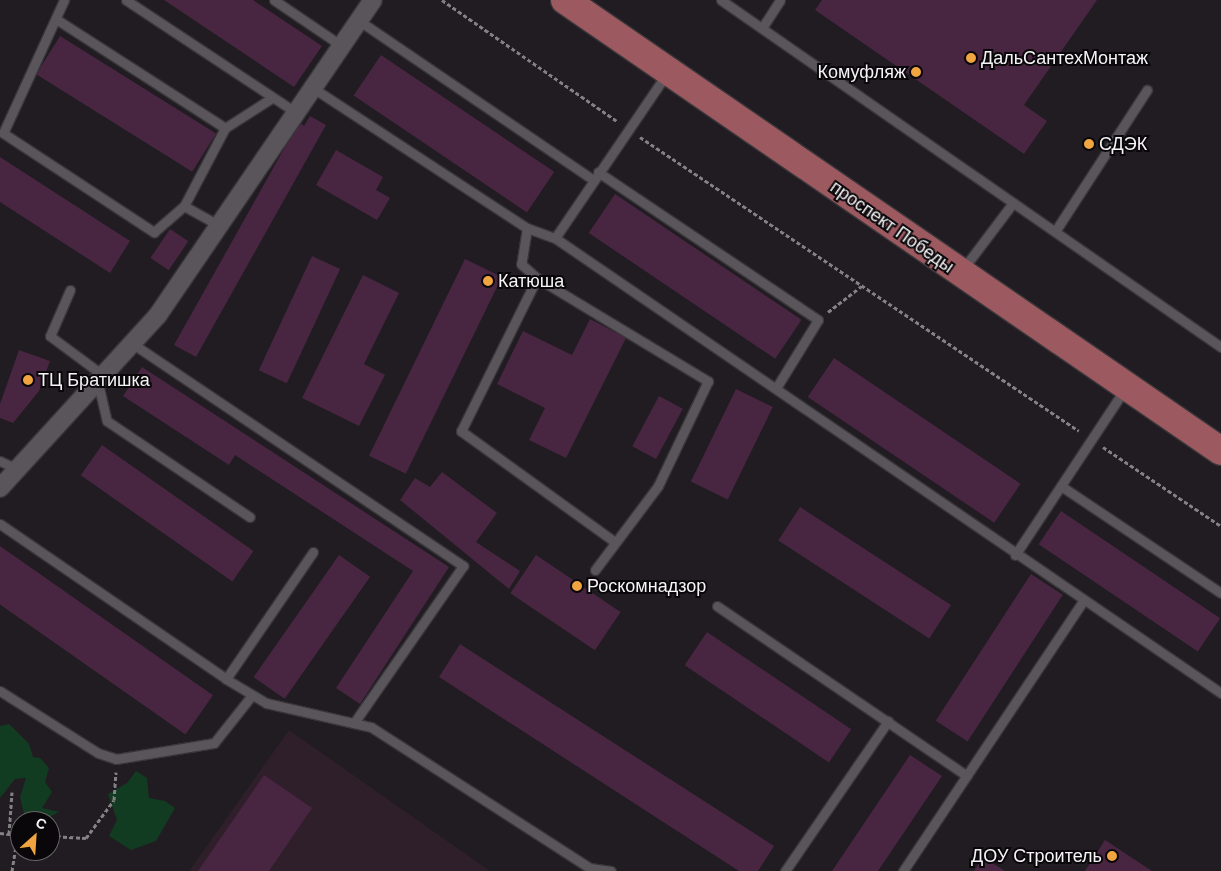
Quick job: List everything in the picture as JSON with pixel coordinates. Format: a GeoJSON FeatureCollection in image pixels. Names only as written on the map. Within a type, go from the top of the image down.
{"type":"FeatureCollection","features":[{"type":"Feature","properties":{"kind":"main road","name":"проспект Победы"},"geometry":{"type":"LineString","coordinates":[[564,0],[668,70],[959,274],[1221,451]]}},
{"type":"Feature","properties":{"kind":"street"},"geometry":{"type":"LineString","coordinates":[[0,488],[133,344],[164,307],[373,0]]}},
{"type":"Feature","properties":{"kind":"lane"},"geometry":{"type":"LineString","coordinates":[[64,0],[3,133],[154,232],[184,206],[225,128],[272,98]]}},
{"type":"Feature","properties":{"kind":"lane"},"geometry":{"type":"LineString","coordinates":[[126,0],[295,112]]}},
{"type":"Feature","properties":{"kind":"lane"},"geometry":{"type":"LineString","coordinates":[[274,0],[342,46]]}},
{"type":"Feature","properties":{"kind":"lane"},"geometry":{"type":"LineString","coordinates":[[721,0],[1221,346]]}},
{"type":"Feature","properties":{"kind":"lane"},"geometry":{"type":"LineString","coordinates":[[762,28],[780,0]]}},
{"type":"Feature","properties":{"kind":"lane"},"geometry":{"type":"LineString","coordinates":[[56,19],[225,128]]}},
{"type":"Feature","properties":{"kind":"lane"},"geometry":{"type":"LineString","coordinates":[[358,20],[818,320],[776,388]]}},
{"type":"Feature","properties":{"kind":"lane"},"geometry":{"type":"LineString","coordinates":[[554,238],[668,70]]}},
{"type":"Feature","properties":{"kind":"lane"},"geometry":{"type":"LineString","coordinates":[[313,88],[527,228],[554,238],[776,388],[1015,555],[1221,693]]}},
{"type":"Feature","properties":{"kind":"lane"},"geometry":{"type":"LineString","coordinates":[[1056,230],[1146,90]]}},
{"type":"Feature","properties":{"kind":"lane"},"geometry":{"type":"LineString","coordinates":[[959,274],[1013,203]]}},
{"type":"Feature","properties":{"kind":"lane"},"geometry":{"type":"LineString","coordinates":[[184,206],[218,226]]}},
{"type":"Feature","properties":{"kind":"lane"},"geometry":{"type":"LineString","coordinates":[[527,228],[520,264],[537,278],[708,381],[658,486],[595,570]]}},
{"type":"Feature","properties":{"kind":"lane"},"geometry":{"type":"LineString","coordinates":[[537,278],[461,431],[615,542]]}},
{"type":"Feature","properties":{"kind":"lane"},"geometry":{"type":"LineString","coordinates":[[70,290],[50,336],[101,379],[107,421],[250,517]]}},
{"type":"Feature","properties":{"kind":"lane"},"geometry":{"type":"LineString","coordinates":[[133,344],[463,566],[354,723]]}},
{"type":"Feature","properties":{"kind":"lane"},"geometry":{"type":"LineString","coordinates":[[1015,555],[1127,386]]}},
{"type":"Feature","properties":{"kind":"lane"},"geometry":{"type":"LineString","coordinates":[[0,461],[17,469]]}},
{"type":"Feature","properties":{"kind":"lane"},"geometry":{"type":"LineString","coordinates":[[1061,486],[1221,593]]}},
{"type":"Feature","properties":{"kind":"lane"},"geometry":{"type":"LineString","coordinates":[[0,524],[226,680],[266,704],[371,727],[590,868],[611,871]]}},
{"type":"Feature","properties":{"kind":"lane"},"geometry":{"type":"LineString","coordinates":[[226,680],[312,552]]}},
{"type":"Feature","properties":{"kind":"lane"},"geometry":{"type":"LineString","coordinates":[[903,871],[1083,601]]}},
{"type":"Feature","properties":{"kind":"lane"},"geometry":{"type":"LineString","coordinates":[[717,606],[967,776]]}},
{"type":"Feature","properties":{"kind":"lane"},"geometry":{"type":"LineString","coordinates":[[0,691],[98,752],[116,759],[214,743],[252,694]]}},
{"type":"Feature","properties":{"kind":"lane"},"geometry":{"type":"LineString","coordinates":[[785,871],[888,721]]}},
{"type":"Feature","properties":{"kind":"path"},"geometry":{"type":"LineString","coordinates":[[442,0],[629,130],[1221,526]]}},
{"type":"Feature","properties":{"kind":"path"},"geometry":{"type":"LineString","coordinates":[[818,320],[862,285]]}},
{"type":"Feature","properties":{"kind":"path"},"geometry":{"type":"LineString","coordinates":[[60,837],[86,838],[114,800],[116,759]]}},
{"type":"Feature","properties":{"kind":"path"},"geometry":{"type":"LineString","coordinates":[[0,833],[9,834],[12,792]]}},
{"type":"Feature","properties":{"kind":"shaded area"},"geometry":{"type":"Polygon","coordinates":[[[289,730],[490,871],[189,871],[289,730]]]}},
{"type":"Feature","properties":{"kind":"green space"},"geometry":{"type":"Polygon","coordinates":[[[9,724],[29,744],[33,757],[40,758],[49,768],[45,782],[52,792],[42,808],[55,811],[23,811],[20,797],[26,778],[15,779],[0,798],[0,726],[9,724]]]}},
{"type":"Feature","properties":{"kind":"green space"},"geometry":{"type":"Polygon","coordinates":[[[136,771],[147,778],[149,798],[165,801],[175,808],[156,841],[131,850],[109,836],[117,820],[108,794],[127,783],[136,771]]]}},
{"type":"Feature","properties":{"kind":"building"},"geometry":{"type":"Polygon","coordinates":[[[164,0],[253,0],[322,46],[294,87],[164,0]]]}},
{"type":"Feature","properties":{"kind":"building","name":"ДальСантехМонтаж"},"geometry":{"type":"Polygon","coordinates":[[[822,0],[1097,0],[1024,105],[1047,121],[1024,154],[815,10],[822,0]]]}},
{"type":"Feature","properties":{"kind":"building"},"geometry":{"type":"Polygon","coordinates":[[[60,36],[216,134],[192,172],[36,74],[60,36]]]}},
{"type":"Feature","properties":{"kind":"building"},"geometry":{"type":"Polygon","coordinates":[[[381,55],[554,172],[527,212],[354,96],[381,55]]]}},
{"type":"Feature","properties":{"kind":"building"},"geometry":{"type":"Polygon","coordinates":[[[310,116],[326,125],[196,357],[174,345],[299,122],[304,126],[310,116]]]}},
{"type":"Feature","properties":{"kind":"building"},"geometry":{"type":"Polygon","coordinates":[[[336,150],[383,177],[376,190],[390,198],[377,220],[316,185],[336,150]]]}},
{"type":"Feature","properties":{"kind":"building"},"geometry":{"type":"Polygon","coordinates":[[[0,157],[130,241],[110,273],[0,202],[0,157]]]}},
{"type":"Feature","properties":{"kind":"building"},"geometry":{"type":"Polygon","coordinates":[[[615,194],[802,320],[775,359],[589,233],[615,194]]]}},
{"type":"Feature","properties":{"kind":"building"},"geometry":{"type":"Polygon","coordinates":[[[170,229],[188,241],[169,270],[150,258],[170,229]]]}},
{"type":"Feature","properties":{"kind":"building"},"geometry":{"type":"Polygon","coordinates":[[[312,256],[340,269],[287,383],[259,370],[312,256]]]}},
{"type":"Feature","properties":{"kind":"building"},"geometry":{"type":"Polygon","coordinates":[[[465,259],[502,277],[406,474],[369,456],[465,259]]]}},
{"type":"Feature","properties":{"kind":"building"},"geometry":{"type":"Polygon","coordinates":[[[363,275],[399,293],[364,364],[385,375],[359,426],[302,398],[363,275]]]}},
{"type":"Feature","properties":{"kind":"building"},"geometry":{"type":"Polygon","coordinates":[[[590,319],[626,338],[566,458],[529,440],[545,408],[497,384],[523,331],[572,355],[590,319]]]}},
{"type":"Feature","properties":{"kind":"building"},"geometry":{"type":"Polygon","coordinates":[[[19,350],[50,361],[39,391],[13,423],[0,418],[0,404],[19,350]]]}},
{"type":"Feature","properties":{"kind":"building"},"geometry":{"type":"Polygon","coordinates":[[[834,358],[1021,484],[994,523],[808,397],[834,358]]]}},
{"type":"Feature","properties":{"kind":"building"},"geometry":{"type":"Polygon","coordinates":[[[142,367],[449,567],[360,704],[336,688],[413,571],[235,455],[229,465],[123,396],[142,367]]]}},
{"type":"Feature","properties":{"kind":"building"},"geometry":{"type":"Polygon","coordinates":[[[736,389],[773,407],[728,500],[691,482],[736,389]]]}},
{"type":"Feature","properties":{"kind":"building"},"geometry":{"type":"Polygon","coordinates":[[[659,396],[683,409],[656,459],[632,446],[659,396]]]}},
{"type":"Feature","properties":{"kind":"building"},"geometry":{"type":"Polygon","coordinates":[[[102,445],[254,551],[232,581],[81,475],[102,445]]]}},
{"type":"Feature","properties":{"kind":"building"},"geometry":{"type":"Polygon","coordinates":[[[442,472],[497,513],[476,542],[520,571],[509,589],[400,500],[415,478],[430,487],[442,472]]]}},
{"type":"Feature","properties":{"kind":"building"},"geometry":{"type":"Polygon","coordinates":[[[800,507],[951,605],[929,639],[778,541],[800,507]]]}},
{"type":"Feature","properties":{"kind":"building"},"geometry":{"type":"Polygon","coordinates":[[[1061,511],[1220,618],[1198,652],[1039,544],[1061,511]]]}},
{"type":"Feature","properties":{"kind":"building"},"geometry":{"type":"Polygon","coordinates":[[[0,546],[213,695],[185,734],[0,605],[0,546]]]}},
{"type":"Feature","properties":{"kind":"building"},"geometry":{"type":"Polygon","coordinates":[[[339,555],[370,577],[285,699],[254,677],[339,555]]]}},
{"type":"Feature","properties":{"kind":"building"},"geometry":{"type":"Polygon","coordinates":[[[536,555],[621,612],[595,650],[510,593],[536,555]]]}},
{"type":"Feature","properties":{"kind":"building"},"geometry":{"type":"Polygon","coordinates":[[[1031,574],[1063,595],[968,741],[936,721],[1031,574]]]}},
{"type":"Feature","properties":{"kind":"building"},"geometry":{"type":"Polygon","coordinates":[[[707,632],[851,729],[829,762],[685,665],[707,632]]]}},
{"type":"Feature","properties":{"kind":"building"},"geometry":{"type":"Polygon","coordinates":[[[460,644],[774,846],[758,871],[739,871],[439,677],[460,644]]]}},
{"type":"Feature","properties":{"kind":"building"},"geometry":{"type":"Polygon","coordinates":[[[910,755],[942,776],[878,871],[832,871],[910,755]]]}},
{"type":"Feature","properties":{"kind":"building"},"geometry":{"type":"Polygon","coordinates":[[[264,775],[312,808],[269,871],[198,871],[264,775]]]}},
{"type":"Feature","properties":{"kind":"building","name":"ДОУ Строитель"},"geometry":{"type":"Polygon","coordinates":[[[1105,840],[1152,871],[1085,871],[1105,840]]]}},
{"type":"Feature","properties":{"kind":"building","name":"ДОУ Строитель"},"geometry":{"type":"Polygon","coordinates":[[[983,857],[1005,871],[974,871],[983,857]]]}},
{"type":"Feature","properties":{"kind":"place","name":"ДальСантехМонтаж"},"geometry":{"type":"Point","coordinates":[971,58]}},
{"type":"Feature","properties":{"kind":"place","name":"Комуфляж"},"geometry":{"type":"Point","coordinates":[916,72]}},
{"type":"Feature","properties":{"kind":"place","name":"СДЭК"},"geometry":{"type":"Point","coordinates":[1089,144]}},
{"type":"Feature","properties":{"kind":"place","name":"Катюша"},"geometry":{"type":"Point","coordinates":[488,281]}},
{"type":"Feature","properties":{"kind":"place","name":"ТЦ Братишка"},"geometry":{"type":"Point","coordinates":[28,380]}},
{"type":"Feature","properties":{"kind":"place","name":"Роскомнадзор"},"geometry":{"type":"Point","coordinates":[577,586]}},
{"type":"Feature","properties":{"kind":"place","name":"ДОУ Строитель"},"geometry":{"type":"Point","coordinates":[1112,856]}}]}
